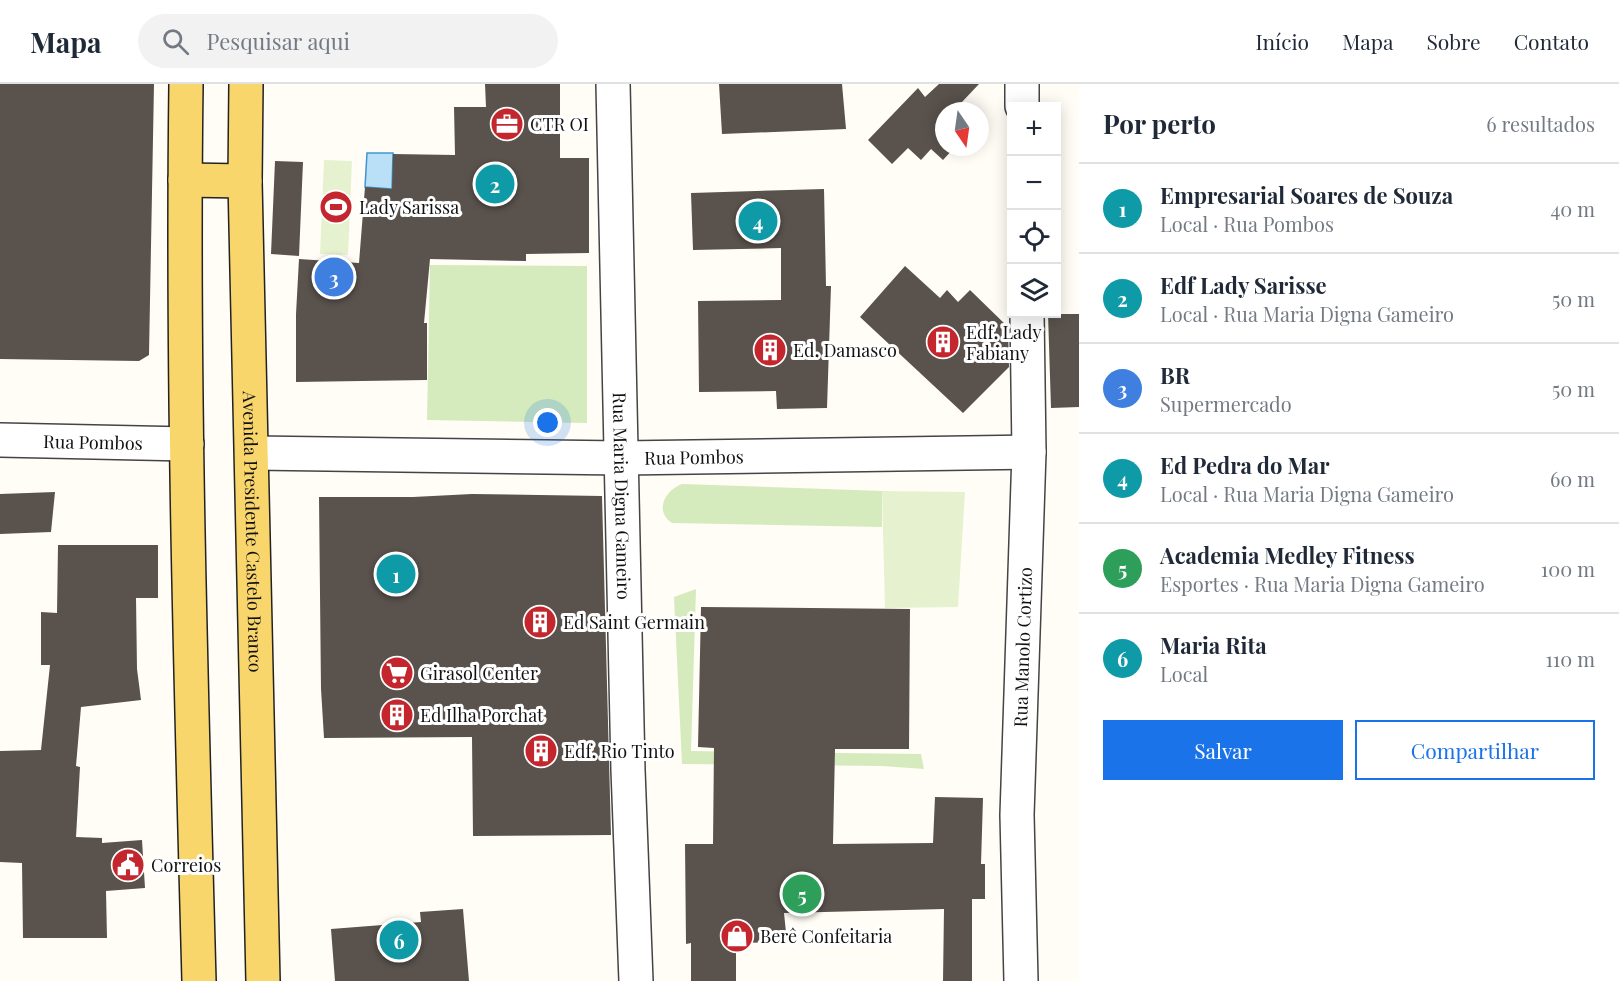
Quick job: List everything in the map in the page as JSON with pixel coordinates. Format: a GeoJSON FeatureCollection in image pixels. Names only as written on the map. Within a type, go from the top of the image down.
{"type":"FeatureCollection","features":[{"type":"Feature","properties":{"kind":"main road"},"geometry":{"type":"LineString","coordinates":[[186,84],[190,619],[200,981]]}},
{"type":"Feature","properties":{"kind":"main road","name":"Avenida Presidente Castelo Branco"},"geometry":{"type":"LineString","coordinates":[[246,84],[245,181],[263,981]]}},
{"type":"Feature","properties":{"kind":"main road"},"geometry":{"type":"LineString","coordinates":[[185,180],[245,181]]}},
{"type":"Feature","properties":{"kind":"street","name":"Rua Maria Digna Gameiro"},"geometry":{"type":"LineString","coordinates":[[613,84],[629,782],[636,981]]}},
{"type":"Feature","properties":{"kind":"street"},"geometry":{"type":"LineString","coordinates":[[1022,84],[1022,102]]}},
{"type":"Feature","properties":{"kind":"street","name":"Rua Manolo Cortizo"},"geometry":{"type":"LineString","coordinates":[[1021,981],[1017,815],[1029,452],[1027,318]]}},
{"type":"Feature","properties":{"kind":"street","name":"Rua Pombos"},"geometry":{"type":"LineString","coordinates":[[0,440],[188,444]]}},
{"type":"Feature","properties":{"kind":"street","name":"Rua Pombos"},"geometry":{"type":"LineString","coordinates":[[252,453],[622,458],[1029,452]]}},
{"type":"Feature","properties":{"kind":"green space","name":"Lady Sarissa"},"geometry":{"type":"Polygon","coordinates":[[[324,160],[352,161],[348,255],[320,254],[324,160]]]}},
{"type":"Feature","properties":{"kind":"green space"},"geometry":{"type":"Polygon","coordinates":[[[430,265],[587,266],[587,423],[427,420],[430,265]]]}},
{"type":"Feature","properties":{"kind":"green space"},"geometry":{"type":"Polygon","coordinates":[[[682,484],[882,491],[882,527],[672,523],[664,513],[664,501],[671,491],[682,484]]]}},
{"type":"Feature","properties":{"kind":"green space"},"geometry":{"type":"Polygon","coordinates":[[[882,491],[965,492],[958,607],[885,608],[882,491]]]}},
{"type":"Feature","properties":{"kind":"green space"},"geometry":{"type":"Polygon","coordinates":[[[696,589],[691,751],[921,754],[924,769],[882,766],[682,764],[674,597],[696,589]]]}},
{"type":"Feature","properties":{"kind":"water"},"geometry":{"type":"Polygon","coordinates":[[[367,153],[393,153],[392,189],[365,187],[367,153]]]}},
{"type":"Feature","properties":{"kind":"building"},"geometry":{"type":"Polygon","coordinates":[[[0,84],[154,84],[149,355],[139,361],[0,359],[0,84]]]}},
{"type":"Feature","properties":{"kind":"building"},"geometry":{"type":"Polygon","coordinates":[[[485,84],[560,84],[560,158],[589,158],[589,253],[526,254],[526,261],[430,259],[424,323],[427,323],[427,380],[296,382],[299,259],[359,263],[365,187],[392,189],[393,154],[455,155],[454,107],[486,107],[485,84]]]}},
{"type":"Feature","properties":{"kind":"building"},"geometry":{"type":"Polygon","coordinates":[[[719,84],[842,84],[846,129],[722,134],[719,84]]]}},
{"type":"Feature","properties":{"kind":"building"},"geometry":{"type":"Polygon","coordinates":[[[939,84],[979,84],[962,102],[935,102],[935,153],[931,149],[921,160],[908,148],[892,164],[868,140],[918,88],[925,97],[939,84]]]}},
{"type":"Feature","properties":{"kind":"building"},"geometry":{"type":"Polygon","coordinates":[[[275,161],[303,162],[299,256],[271,254],[275,161]]]}},
{"type":"Feature","properties":{"kind":"building"},"geometry":{"type":"Polygon","coordinates":[[[824,189],[826,286],[831,286],[827,408],[777,409],[776,391],[699,392],[698,301],[781,300],[781,248],[693,250],[691,193],[824,189]]]}},
{"type":"Feature","properties":{"kind":"building","name":"Edf. Lady Fabiany"},"geometry":{"type":"Polygon","coordinates":[[[905,266],[940,298],[947,290],[958,302],[970,290],[1008,327],[1009,367],[963,413],[860,317],[905,266]]]}},
{"type":"Feature","properties":{"kind":"building"},"geometry":{"type":"Polygon","coordinates":[[[1061,314],[1079,314],[1079,407],[1051,408],[1048,318],[1061,318],[1061,314]]]}},
{"type":"Feature","properties":{"kind":"building"},"geometry":{"type":"Polygon","coordinates":[[[55,492],[51,532],[0,534],[0,494],[55,492]]]}},
{"type":"Feature","properties":{"kind":"building"},"geometry":{"type":"Polygon","coordinates":[[[472,494],[602,496],[611,835],[473,836],[472,737],[324,738],[321,689],[319,497],[413,497],[472,494]]]}},
{"type":"Feature","properties":{"kind":"building"},"geometry":{"type":"Polygon","coordinates":[[[58,545],[158,545],[158,598],[136,598],[137,669],[141,700],[81,707],[76,766],[80,767],[76,837],[102,838],[102,843],[142,840],[145,888],[106,891],[107,938],[23,938],[22,863],[0,862],[0,751],[41,750],[50,665],[41,665],[41,612],[57,613],[58,545]]]}},
{"type":"Feature","properties":{"kind":"building"},"geometry":{"type":"Polygon","coordinates":[[[701,607],[910,609],[909,749],[835,749],[833,844],[933,843],[935,797],[983,798],[981,864],[985,864],[985,899],[972,899],[972,981],[943,981],[944,909],[784,913],[787,942],[736,943],[736,981],[691,981],[691,943],[686,944],[685,844],[713,844],[714,748],[698,747],[701,607]]]}},
{"type":"Feature","properties":{"kind":"building"},"geometry":{"type":"Polygon","coordinates":[[[463,909],[469,981],[335,981],[331,929],[421,922],[420,912],[463,909]]]}},
{"type":"Feature","properties":{"kind":"place","name":"CTR OI"},"geometry":{"type":"Point","coordinates":[507,124]}},
{"type":"Feature","properties":{"kind":"place","name":"Edf Lady Sarisse"},"geometry":{"type":"Point","coordinates":[495,184]}},
{"type":"Feature","properties":{"kind":"place","name":"Lady Sarissa"},"geometry":{"type":"Point","coordinates":[336,207]}},
{"type":"Feature","properties":{"kind":"place","name":"Ed Pedra do Mar"},"geometry":{"type":"Point","coordinates":[758,221]}},
{"type":"Feature","properties":{"kind":"place","name":"BR"},"geometry":{"type":"Point","coordinates":[334,277]}},
{"type":"Feature","properties":{"kind":"place","name":"Edf. Lady Fabiany"},"geometry":{"type":"Point","coordinates":[943,342]}},
{"type":"Feature","properties":{"kind":"place","name":"Ed. Damasco"},"geometry":{"type":"Point","coordinates":[770,350]}},
{"type":"Feature","properties":{"kind":"place","name":"Empresarial Soares de Souza"},"geometry":{"type":"Point","coordinates":[396,574]}},
{"type":"Feature","properties":{"kind":"place","name":"Ed Saint Germain"},"geometry":{"type":"Point","coordinates":[540,622]}},
{"type":"Feature","properties":{"kind":"place","name":"Girasol Center"},"geometry":{"type":"Point","coordinates":[397,673]}},
{"type":"Feature","properties":{"kind":"place","name":"Ed Ilha Porchat"},"geometry":{"type":"Point","coordinates":[397,715]}},
{"type":"Feature","properties":{"kind":"place","name":"Edf. Rio Tinto"},"geometry":{"type":"Point","coordinates":[541,751]}},
{"type":"Feature","properties":{"kind":"place","name":"Correios"},"geometry":{"type":"Point","coordinates":[128,865]}},
{"type":"Feature","properties":{"kind":"place","name":"Academia Medley Fitness"},"geometry":{"type":"Point","coordinates":[802,894]}},
{"type":"Feature","properties":{"kind":"place","name":"Berê Confeitaria"},"geometry":{"type":"Point","coordinates":[737,936]}},
{"type":"Feature","properties":{"kind":"place","name":"Maria Rita"},"geometry":{"type":"Point","coordinates":[399,940]}}]}
